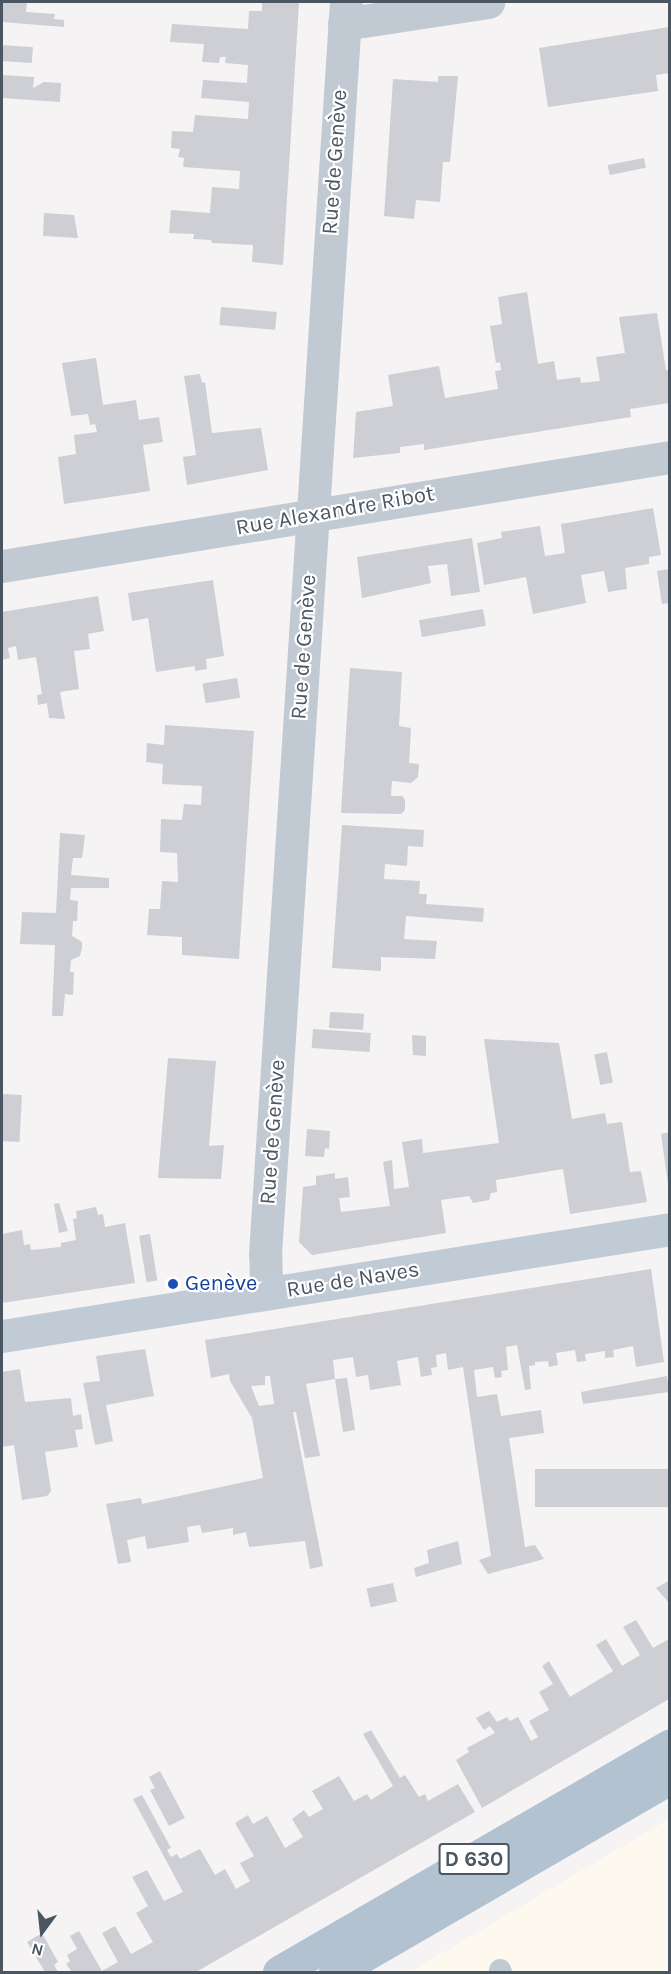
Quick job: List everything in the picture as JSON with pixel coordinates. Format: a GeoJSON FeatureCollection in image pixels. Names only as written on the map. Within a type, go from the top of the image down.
{"type":"FeatureCollection","features":[{"type":"Feature","properties":{"kind":"main road","name":"Rue de Naves"},"geometry":{"type":"LineString","coordinates":[[2,1336],[669,1229]]}},
{"type":"Feature","properties":{"kind":"main road","name":"D 630"},"geometry":{"type":"LineString","coordinates":[[279,1972],[669,1745]]}},
{"type":"Feature","properties":{"kind":"main road","name":"D 630"},"geometry":{"type":"LineString","coordinates":[[335,1972],[669,1778]]}},
{"type":"Feature","properties":{"kind":"street"},"geometry":{"type":"LineString","coordinates":[[345,13],[488,2]]}},
{"type":"Feature","properties":{"kind":"street","name":"Rue de Genève"},"geometry":{"type":"LineString","coordinates":[[266,1293],[265,1254],[345,13]]}},
{"type":"Feature","properties":{"kind":"street","name":"Rue Alexandre Ribot"},"geometry":{"type":"LineString","coordinates":[[2,566],[669,458]]}},
{"type":"Feature","properties":{"kind":"shaded area"},"geometry":{"type":"Polygon","coordinates":[[[669,1819],[669,1972],[410,1972],[669,1819]]]}},
{"type":"Feature","properties":{"kind":"building"},"geometry":{"type":"Polygon","coordinates":[[[2,2],[27,2],[26,12],[55,14],[54,19],[64,20],[64,27],[2,22],[2,2]]]}},
{"type":"Feature","properties":{"kind":"building"},"geometry":{"type":"Polygon","coordinates":[[[262,2],[299,2],[283,265],[252,262],[253,245],[212,243],[211,240],[193,239],[194,234],[169,233],[171,210],[210,213],[212,187],[239,189],[240,171],[183,167],[184,158],[178,157],[180,149],[171,148],[172,131],[193,132],[195,115],[248,119],[249,102],[201,98],[203,80],[247,83],[248,65],[225,63],[226,57],[220,57],[219,63],[202,62],[204,44],[170,42],[172,24],[248,29],[249,11],[262,11],[262,2]]]}},
{"type":"Feature","properties":{"kind":"building"},"geometry":{"type":"Polygon","coordinates":[[[669,27],[669,73],[656,75],[658,91],[548,107],[539,48],[669,27]]]}},
{"type":"Feature","properties":{"kind":"building"},"geometry":{"type":"Polygon","coordinates":[[[2,45],[33,47],[32,63],[2,61],[2,45]]]}},
{"type":"Feature","properties":{"kind":"building"},"geometry":{"type":"Polygon","coordinates":[[[2,75],[34,77],[33,88],[44,82],[61,83],[60,102],[2,98],[2,75]]]}},
{"type":"Feature","properties":{"kind":"building"},"geometry":{"type":"Polygon","coordinates":[[[438,76],[458,76],[450,162],[443,162],[440,202],[416,200],[414,219],[384,216],[393,79],[438,82],[438,76]]]}},
{"type":"Feature","properties":{"kind":"building"},"geometry":{"type":"Polygon","coordinates":[[[644,158],[646,168],[610,175],[608,165],[644,158]]]}},
{"type":"Feature","properties":{"kind":"building"},"geometry":{"type":"Polygon","coordinates":[[[44,213],[74,215],[78,238],[43,236],[44,213]]]}},
{"type":"Feature","properties":{"kind":"building"},"geometry":{"type":"Polygon","coordinates":[[[527,292],[538,364],[554,361],[557,380],[580,377],[581,383],[600,381],[596,357],[625,353],[619,317],[657,313],[666,370],[669,370],[669,403],[630,409],[631,417],[424,450],[424,444],[400,447],[400,453],[353,458],[356,412],[393,406],[388,375],[439,366],[445,398],[498,389],[495,371],[501,370],[500,362],[496,363],[490,326],[502,324],[498,297],[527,292]]]}},
{"type":"Feature","properties":{"kind":"building"},"geometry":{"type":"Polygon","coordinates":[[[221,307],[277,312],[275,330],[219,325],[221,307]]]}},
{"type":"Feature","properties":{"kind":"building"},"geometry":{"type":"Polygon","coordinates":[[[96,358],[103,405],[136,400],[139,420],[159,417],[163,442],[143,445],[150,491],[64,504],[58,457],[76,454],[74,435],[97,432],[95,424],[90,425],[88,414],[71,416],[62,363],[96,358]]]}},
{"type":"Feature","properties":{"kind":"building"},"geometry":{"type":"Polygon","coordinates":[[[200,374],[202,383],[205,382],[212,433],[261,428],[268,470],[187,485],[183,457],[196,455],[184,376],[200,374]]]}},
{"type":"Feature","properties":{"kind":"building"},"geometry":{"type":"Polygon","coordinates":[[[653,508],[661,555],[649,557],[649,564],[625,568],[627,589],[608,592],[604,571],[581,575],[586,603],[533,614],[526,577],[484,585],[477,543],[502,538],[501,532],[540,526],[545,556],[565,553],[561,524],[653,508]]]}},
{"type":"Feature","properties":{"kind":"building"},"geometry":{"type":"Polygon","coordinates":[[[472,538],[480,592],[451,596],[447,564],[428,566],[431,583],[362,598],[357,557],[472,538]]]}},
{"type":"Feature","properties":{"kind":"building"},"geometry":{"type":"Polygon","coordinates":[[[669,569],[669,603],[662,604],[657,571],[669,569]]]}},
{"type":"Feature","properties":{"kind":"building"},"geometry":{"type":"Polygon","coordinates":[[[213,580],[224,656],[206,659],[207,669],[195,671],[195,666],[156,672],[148,618],[132,621],[128,593],[213,580]]]}},
{"type":"Feature","properties":{"kind":"building"},"geometry":{"type":"Polygon","coordinates":[[[98,596],[104,631],[88,634],[90,649],[74,651],[79,689],[60,692],[65,719],[49,718],[47,703],[38,705],[37,695],[42,694],[36,657],[18,660],[16,646],[8,648],[10,658],[2,660],[2,612],[98,596]]]}},
{"type":"Feature","properties":{"kind":"building"},"geometry":{"type":"Polygon","coordinates":[[[483,609],[486,626],[422,637],[419,620],[483,609]]]}},
{"type":"Feature","properties":{"kind":"building"},"geometry":{"type":"Polygon","coordinates":[[[350,668],[402,672],[399,726],[411,728],[409,763],[419,764],[418,777],[411,783],[392,781],[391,796],[402,796],[405,800],[405,810],[401,814],[341,813],[350,668]]]}},
{"type":"Feature","properties":{"kind":"building"},"geometry":{"type":"Polygon","coordinates":[[[237,678],[240,698],[206,703],[202,683],[237,678]]]}},
{"type":"Feature","properties":{"kind":"building"},"geometry":{"type":"Polygon","coordinates":[[[165,725],[254,731],[239,959],[182,955],[182,937],[147,935],[149,909],[160,909],[162,881],[178,882],[177,853],[160,852],[161,819],[182,820],[184,804],[201,805],[202,786],[162,784],[163,764],[146,762],[147,743],[164,745],[165,725]]]}},
{"type":"Feature","properties":{"kind":"building"},"geometry":{"type":"Polygon","coordinates":[[[342,825],[424,830],[423,847],[408,846],[407,866],[385,864],[384,879],[420,881],[419,894],[427,894],[426,904],[484,908],[483,922],[406,916],[404,939],[437,941],[435,959],[381,957],[381,971],[332,968],[342,825]]]}},
{"type":"Feature","properties":{"kind":"building"},"geometry":{"type":"Polygon","coordinates":[[[60,833],[85,835],[82,858],[73,858],[71,875],[109,878],[109,888],[71,888],[70,900],[78,901],[77,921],[73,921],[72,936],[82,942],[82,948],[80,956],[71,960],[70,972],[74,972],[73,995],[65,994],[63,1016],[52,1016],[55,945],[20,944],[22,912],[56,913],[60,833]]]}},
{"type":"Feature","properties":{"kind":"building"},"geometry":{"type":"Polygon","coordinates":[[[330,1012],[364,1014],[363,1030],[329,1028],[330,1012]]]}},
{"type":"Feature","properties":{"kind":"building"},"geometry":{"type":"Polygon","coordinates":[[[313,1029],[371,1033],[370,1052],[312,1048],[313,1029]]]}},
{"type":"Feature","properties":{"kind":"building"},"geometry":{"type":"Polygon","coordinates":[[[412,1035],[426,1036],[426,1056],[413,1055],[412,1035]]]}},
{"type":"Feature","properties":{"kind":"building"},"geometry":{"type":"Polygon","coordinates":[[[484,1039],[559,1043],[572,1119],[605,1113],[607,1124],[622,1122],[630,1172],[641,1171],[647,1202],[570,1214],[563,1169],[496,1180],[497,1192],[491,1193],[489,1200],[473,1203],[469,1196],[441,1200],[446,1233],[312,1255],[299,1242],[303,1187],[316,1185],[316,1176],[335,1173],[335,1179],[348,1177],[350,1197],[339,1198],[341,1212],[390,1206],[383,1162],[392,1160],[394,1189],[409,1187],[402,1142],[422,1139],[423,1153],[499,1143],[484,1039]]]}},
{"type":"Feature","properties":{"kind":"building"},"geometry":{"type":"Polygon","coordinates":[[[607,1052],[613,1082],[600,1085],[594,1054],[607,1052]]]}},
{"type":"Feature","properties":{"kind":"building"},"geometry":{"type":"Polygon","coordinates":[[[168,1058],[216,1061],[209,1146],[224,1145],[221,1179],[158,1178],[168,1058]]]}},
{"type":"Feature","properties":{"kind":"building"},"geometry":{"type":"Polygon","coordinates":[[[2,1094],[22,1095],[20,1142],[2,1141],[2,1094]]]}},
{"type":"Feature","properties":{"kind":"building"},"geometry":{"type":"Polygon","coordinates":[[[307,1129],[330,1131],[329,1149],[325,1148],[324,1157],[305,1156],[307,1129]]]}},
{"type":"Feature","properties":{"kind":"building"},"geometry":{"type":"Polygon","coordinates":[[[669,1132],[669,1184],[668,1184],[661,1134],[669,1132]]]}},
{"type":"Feature","properties":{"kind":"building"},"geometry":{"type":"Polygon","coordinates":[[[59,1203],[68,1231],[59,1233],[54,1204],[59,1203]]]}},
{"type":"Feature","properties":{"kind":"building"},"geometry":{"type":"Polygon","coordinates":[[[96,1207],[98,1215],[103,1214],[105,1227],[125,1223],[135,1283],[2,1303],[2,1234],[22,1230],[24,1245],[30,1244],[31,1250],[61,1247],[61,1243],[76,1240],[73,1219],[77,1218],[76,1211],[96,1207]]]}},
{"type":"Feature","properties":{"kind":"building"},"geometry":{"type":"Polygon","coordinates":[[[150,1234],[157,1280],[146,1282],[139,1236],[150,1234]]]}},
{"type":"Feature","properties":{"kind":"building"},"geometry":{"type":"Polygon","coordinates":[[[651,1269],[664,1362],[636,1367],[633,1346],[613,1350],[614,1357],[605,1358],[605,1351],[585,1354],[586,1361],[577,1362],[575,1350],[556,1353],[558,1365],[549,1367],[548,1361],[535,1362],[535,1365],[529,1366],[531,1389],[525,1390],[517,1345],[506,1347],[508,1370],[501,1371],[502,1377],[495,1378],[493,1367],[474,1370],[477,1397],[497,1394],[501,1416],[541,1410],[544,1433],[509,1438],[525,1547],[535,1545],[544,1559],[488,1574],[479,1560],[491,1556],[463,1367],[448,1370],[446,1353],[436,1355],[437,1367],[431,1368],[432,1375],[421,1377],[418,1357],[397,1361],[401,1385],[370,1390],[368,1375],[356,1377],[353,1357],[333,1360],[335,1379],[306,1384],[320,1456],[305,1458],[296,1412],[293,1412],[323,1566],[310,1569],[305,1541],[249,1547],[246,1532],[233,1535],[233,1528],[202,1533],[200,1525],[187,1527],[189,1542],[147,1549],[145,1536],[127,1540],[131,1562],[118,1564],[106,1504],[141,1498],[142,1504],[263,1478],[252,1418],[230,1381],[229,1374],[211,1378],[205,1340],[651,1269]],[[265,1376],[265,1385],[251,1386],[259,1406],[274,1404],[270,1376],[265,1376]]]}},
{"type":"Feature","properties":{"kind":"building"},"geometry":{"type":"Polygon","coordinates":[[[145,1349],[154,1396],[106,1405],[113,1441],[95,1445],[83,1383],[100,1381],[96,1356],[145,1349]]]}},
{"type":"Feature","properties":{"kind":"building"},"geometry":{"type":"Polygon","coordinates":[[[20,1369],[25,1402],[71,1398],[73,1416],[81,1414],[83,1429],[75,1430],[78,1447],[45,1452],[51,1491],[47,1496],[22,1500],[14,1445],[2,1447],[2,1372],[20,1369]]]}},
{"type":"Feature","properties":{"kind":"building"},"geometry":{"type":"Polygon","coordinates":[[[667,1376],[669,1392],[583,1404],[581,1392],[667,1376]]]}},
{"type":"Feature","properties":{"kind":"building"},"geometry":{"type":"Polygon","coordinates":[[[347,1378],[355,1430],[343,1432],[335,1379],[347,1378]]]}},
{"type":"Feature","properties":{"kind":"building"},"geometry":{"type":"Polygon","coordinates":[[[535,1469],[669,1469],[669,1507],[535,1507],[535,1469]]]}},
{"type":"Feature","properties":{"kind":"building"},"geometry":{"type":"Polygon","coordinates":[[[458,1541],[462,1564],[416,1577],[414,1568],[429,1563],[427,1550],[458,1541]]]}},
{"type":"Feature","properties":{"kind":"building"},"geometry":{"type":"Polygon","coordinates":[[[668,1581],[669,1583],[669,1603],[656,1588],[668,1581]]]}},
{"type":"Feature","properties":{"kind":"building"},"geometry":{"type":"Polygon","coordinates":[[[393,1583],[397,1602],[371,1607],[367,1589],[393,1583]]]}},
{"type":"Feature","properties":{"kind":"building"},"geometry":{"type":"Polygon","coordinates":[[[636,1620],[653,1648],[669,1639],[669,1699],[482,1808],[456,1760],[469,1752],[467,1748],[495,1733],[490,1726],[484,1730],[476,1718],[489,1711],[497,1722],[507,1717],[510,1721],[518,1717],[531,1741],[538,1737],[529,1721],[549,1710],[539,1692],[553,1684],[542,1666],[549,1661],[570,1697],[613,1671],[596,1645],[606,1639],[622,1666],[640,1655],[623,1627],[636,1620]]]}},
{"type":"Feature","properties":{"kind":"building"},"geometry":{"type":"Polygon","coordinates":[[[371,1730],[400,1778],[405,1775],[419,1797],[425,1794],[428,1801],[458,1784],[475,1812],[196,1972],[72,1972],[66,1964],[70,1961],[67,1955],[77,1949],[70,1936],[79,1931],[102,1971],[118,1962],[102,1933],[115,1926],[131,1954],[153,1942],[136,1913],[148,1906],[132,1877],[147,1870],[164,1901],[183,1892],[133,1799],[142,1795],[171,1848],[167,1850],[171,1857],[177,1854],[180,1859],[200,1849],[215,1875],[225,1869],[236,1889],[250,1881],[240,1863],[254,1856],[235,1823],[248,1815],[253,1824],[267,1816],[285,1848],[303,1837],[292,1819],[304,1810],[309,1817],[323,1809],[312,1791],[339,1776],[354,1801],[367,1794],[371,1800],[393,1786],[363,1734],[371,1730]]]}},
{"type":"Feature","properties":{"kind":"building"},"geometry":{"type":"Polygon","coordinates":[[[160,1771],[185,1818],[169,1826],[150,1790],[155,1788],[149,1777],[160,1771]]]}},
{"type":"Feature","properties":{"kind":"building"},"geometry":{"type":"Polygon","coordinates":[[[42,1933],[58,1962],[54,1965],[58,1972],[45,1972],[27,1942],[42,1933]]]}},
{"type":"Feature","properties":{"kind":"place","name":"Genève"},"geometry":{"type":"Point","coordinates":[173,1284]}}]}
